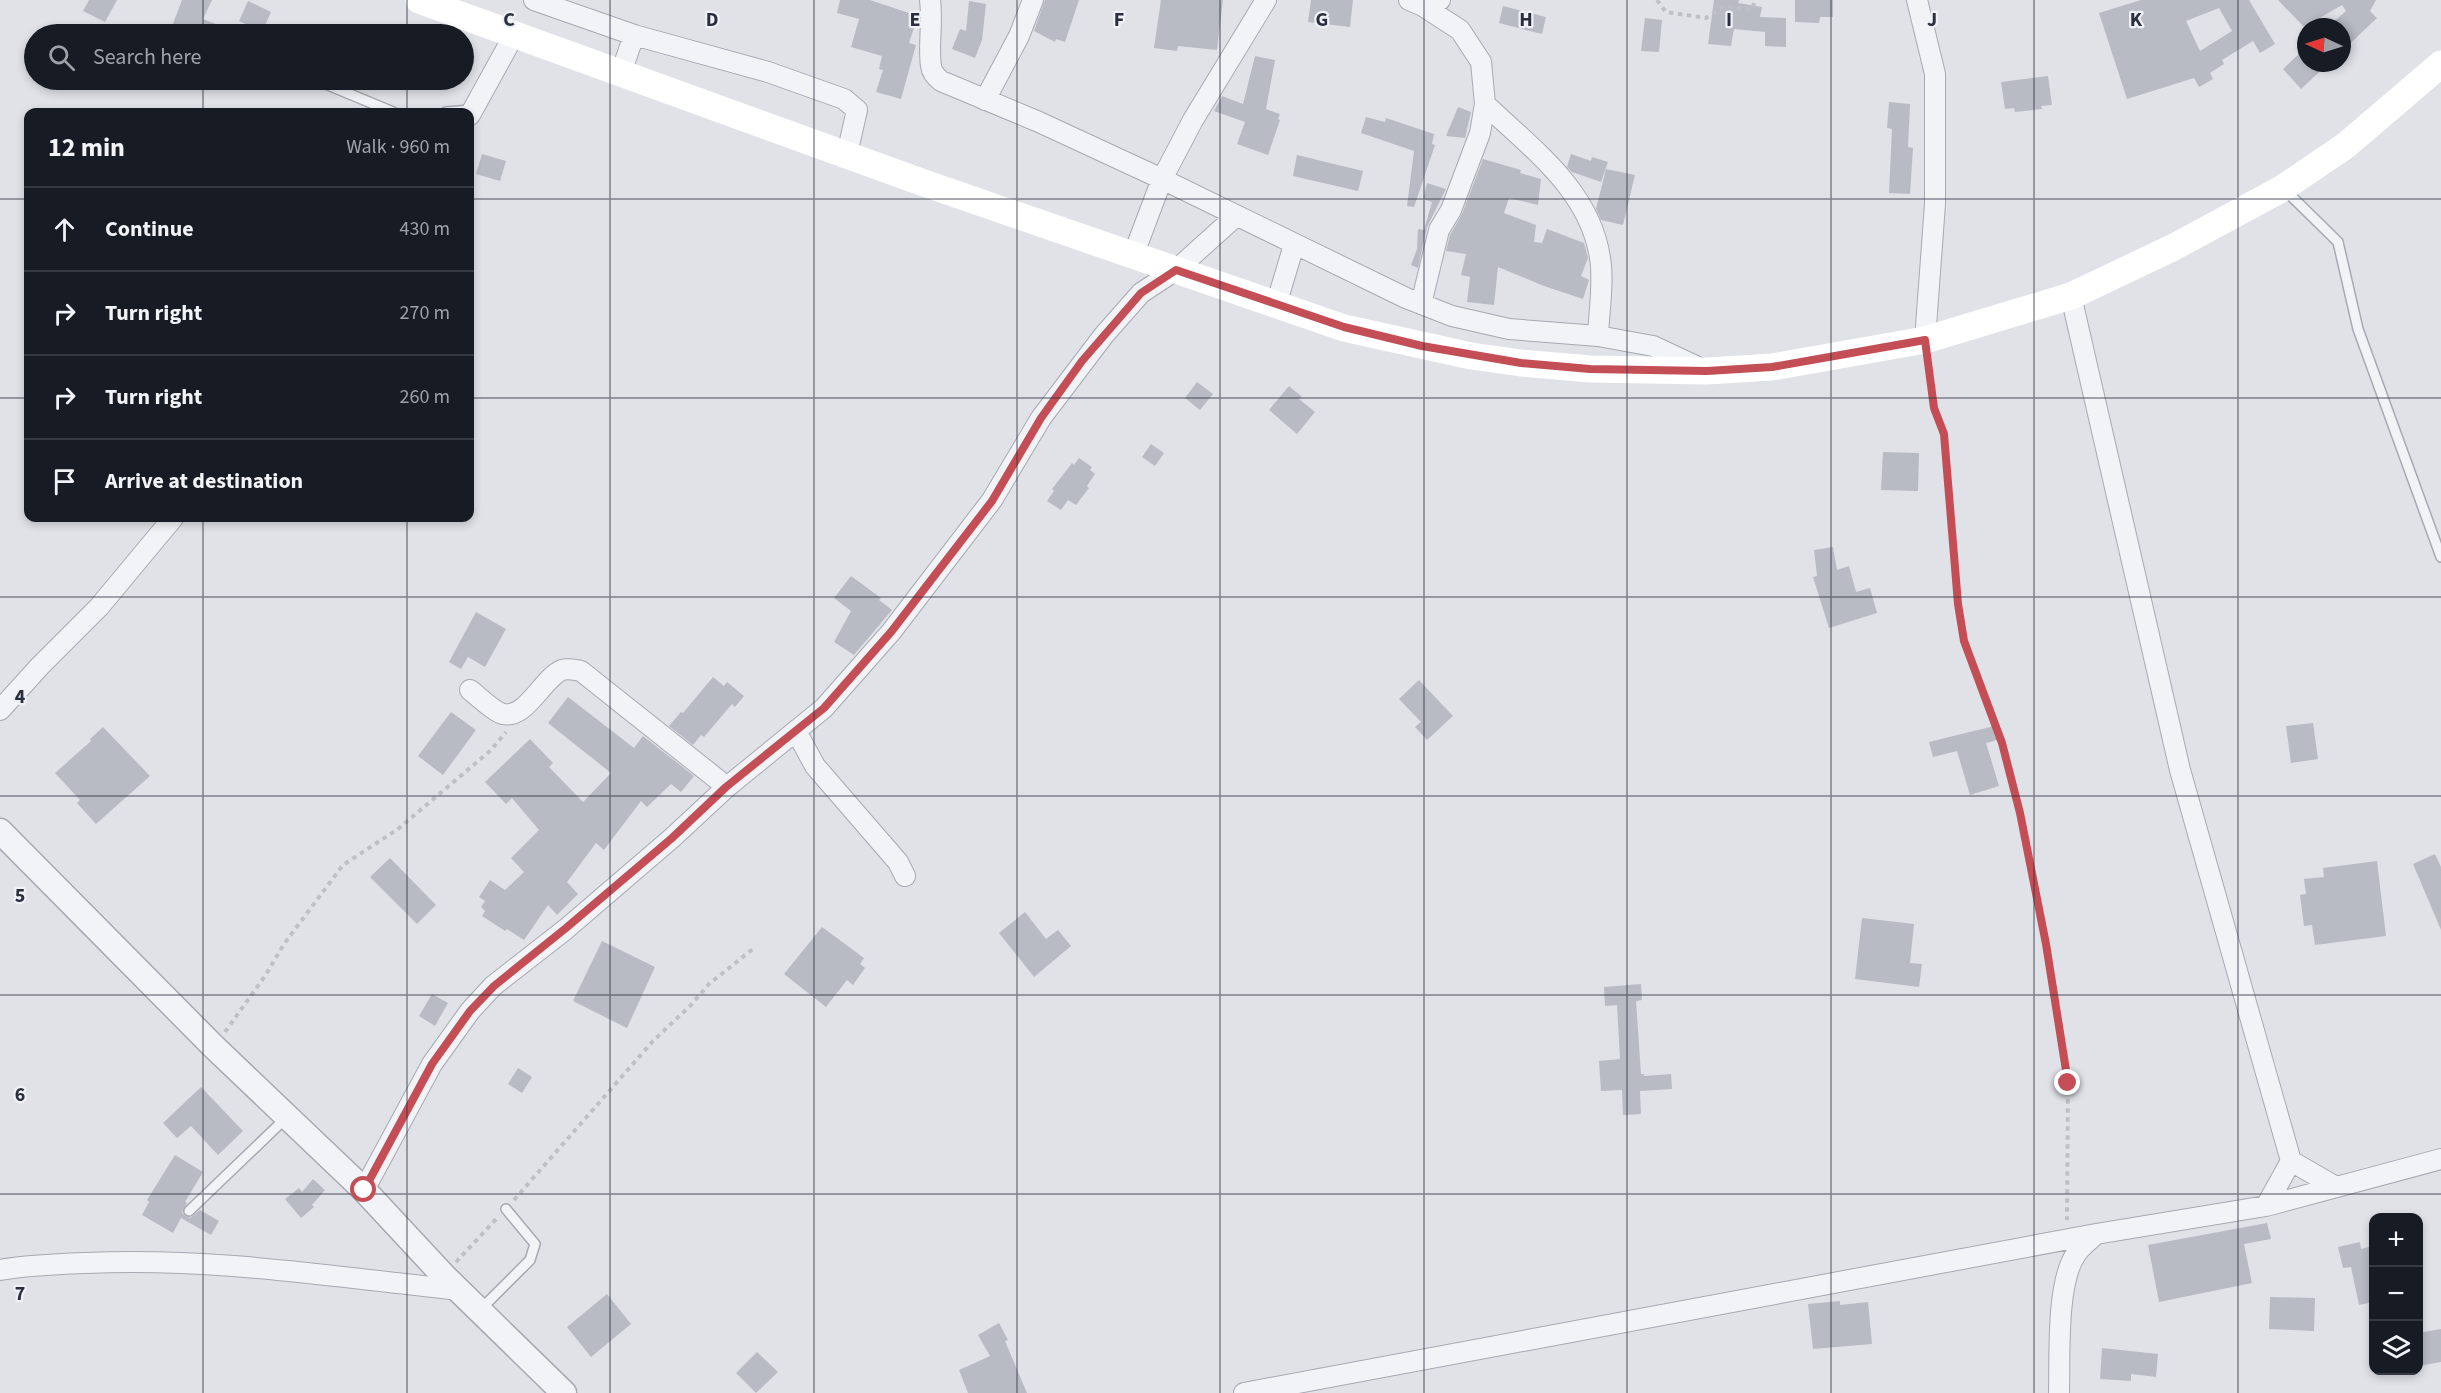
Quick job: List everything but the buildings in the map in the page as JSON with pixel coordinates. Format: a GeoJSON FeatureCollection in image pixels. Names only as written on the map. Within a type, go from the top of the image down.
{"type":"FeatureCollection","features":[{"type":"Feature","properties":{"kind":"main road"},"geometry":{"type":"LineString","coordinates":[[419,0],[1133,256],[1344,327],[1471,356],[1590,369],[1707,371],[1772,367],[1925,340],[2071,296],[2174,247],[2283,188],[2344,146],[2441,64]]}},
{"type":"Feature","properties":{"kind":"street"},"geometry":{"type":"LineString","coordinates":[[534,0],[634,35],[768,72],[844,99],[857,110],[847,154]]}},
{"type":"Feature","properties":{"kind":"street"},"geometry":{"type":"LineString","coordinates":[[930,0],[933,29],[931,66],[933,74],[941,81],[1162,179],[1294,245],[1452,316],[1509,329],[1598,336],[1653,346],[1707,371]]}},
{"type":"Feature","properties":{"kind":"street"},"geometry":{"type":"LineString","coordinates":[[986,100],[1019,36],[1033,0]]}},
{"type":"Feature","properties":{"kind":"street"},"geometry":{"type":"LineString","coordinates":[[1133,256],[1162,179],[1193,120],[1266,0]]}},
{"type":"Feature","properties":{"kind":"street"},"geometry":{"type":"LineString","coordinates":[[1917,0],[1935,74],[1935,204],[1925,340]]}},
{"type":"Feature","properties":{"kind":"street"},"geometry":{"type":"LineString","coordinates":[[1421,304],[1439,230],[1451,210],[1480,133],[1485,104],[1481,62],[1460,30],[1429,2]]}},
{"type":"Feature","properties":{"kind":"street"},"geometry":{"type":"LineString","coordinates":[[473,108],[514,35]]}},
{"type":"Feature","properties":{"kind":"street"},"geometry":{"type":"LineString","coordinates":[[621,74],[634,35]]}},
{"type":"Feature","properties":{"kind":"street"},"geometry":{"type":"LineString","coordinates":[[1485,104],[1547,162],[1574,192],[1593,226],[1601,260],[1598,336]]}},
{"type":"Feature","properties":{"kind":"street"},"geometry":{"type":"LineString","coordinates":[[364,1190],[432,1064],[470,1011],[494,986],[575,921],[672,838],[726,787],[824,708],[891,632],[985,510],[1051,404],[1104,335],[1141,293],[1176,270],[1236,216]]}},
{"type":"Feature","properties":{"kind":"street"},"geometry":{"type":"LineString","coordinates":[[1276,305],[1294,245]]}},
{"type":"Feature","properties":{"kind":"street"},"geometry":{"type":"LineString","coordinates":[[2071,296],[2180,770],[2291,1161],[2336,1187]]}},
{"type":"Feature","properties":{"kind":"street"},"geometry":{"type":"LineString","coordinates":[[0,710],[99,607],[170,522]]}},
{"type":"Feature","properties":{"kind":"street"},"geometry":{"type":"LineString","coordinates":[[470,690],[500,713],[510,714],[527,705],[551,676],[565,669],[581,671],[726,787]]}},
{"type":"Feature","properties":{"kind":"street"},"geometry":{"type":"LineString","coordinates":[[796,731],[815,766],[898,862],[905,876]]}},
{"type":"Feature","properties":{"kind":"street"},"geometry":{"type":"LineString","coordinates":[[0,831],[213,1046],[364,1190],[451,1283],[564,1393]]}},
{"type":"Feature","properties":{"kind":"street"},"geometry":{"type":"LineString","coordinates":[[1244,1393],[2067,1239],[2266,1206],[2441,1159]]}},
{"type":"Feature","properties":{"kind":"street"},"geometry":{"type":"LineString","coordinates":[[2266,1206],[2291,1161]]}},
{"type":"Feature","properties":{"kind":"street"},"geometry":{"type":"LineString","coordinates":[[2059,1393],[2062,1308],[2066,1277],[2076,1254],[2096,1234]]}},
{"type":"Feature","properties":{"kind":"street"},"geometry":{"type":"LineString","coordinates":[[0,1270],[56,1264],[146,1260],[451,1283]]}},
{"type":"Feature","properties":{"kind":"lane"},"geometry":{"type":"LineString","coordinates":[[340,90],[383,108]]}},
{"type":"Feature","properties":{"kind":"lane"},"geometry":{"type":"LineString","coordinates":[[2283,188],[2338,242],[2358,328],[2441,557]]}},
{"type":"Feature","properties":{"kind":"lane"},"geometry":{"type":"LineString","coordinates":[[189,1211],[287,1117]]}},
{"type":"Feature","properties":{"kind":"lane"},"geometry":{"type":"LineString","coordinates":[[479,1311],[530,1260],[535,1244],[506,1209]]}},
{"type":"Feature","properties":{"kind":"path"},"geometry":{"type":"LineString","coordinates":[[1658,0],[1666,12],[1706,18],[1724,6],[1752,10],[1755,0]]}},
{"type":"Feature","properties":{"kind":"path"},"geometry":{"type":"LineString","coordinates":[[1925,340],[1934,408],[1944,434],[1958,604],[1964,641],[2002,743],[2020,813],[2046,944],[2068,1083],[2067,1239]]}},
{"type":"Feature","properties":{"kind":"path"},"geometry":{"type":"LineString","coordinates":[[213,1046],[238,1016],[284,944],[343,865],[398,829],[490,751],[508,730],[510,714]]}},
{"type":"Feature","properties":{"kind":"path"},"geometry":{"type":"LineString","coordinates":[[451,1283],[506,1209],[653,1041],[690,1006],[709,984],[754,948]]}},
{"type":"Feature","properties":{"kind":"route"},"geometry":{"type":"LineString","coordinates":[[364,1190],[432,1064],[470,1011],[494,986],[672,838],[726,787],[824,708],[891,632],[992,501],[1041,418],[1082,361],[1141,293],[1176,270],[1344,327],[1471,356],[1521,363],[1590,369],[1707,371],[1772,367],[1925,340],[1934,408],[1944,434],[1958,604],[1964,641],[2002,743],[2020,813],[2046,944],[2068,1083]]}}]}
